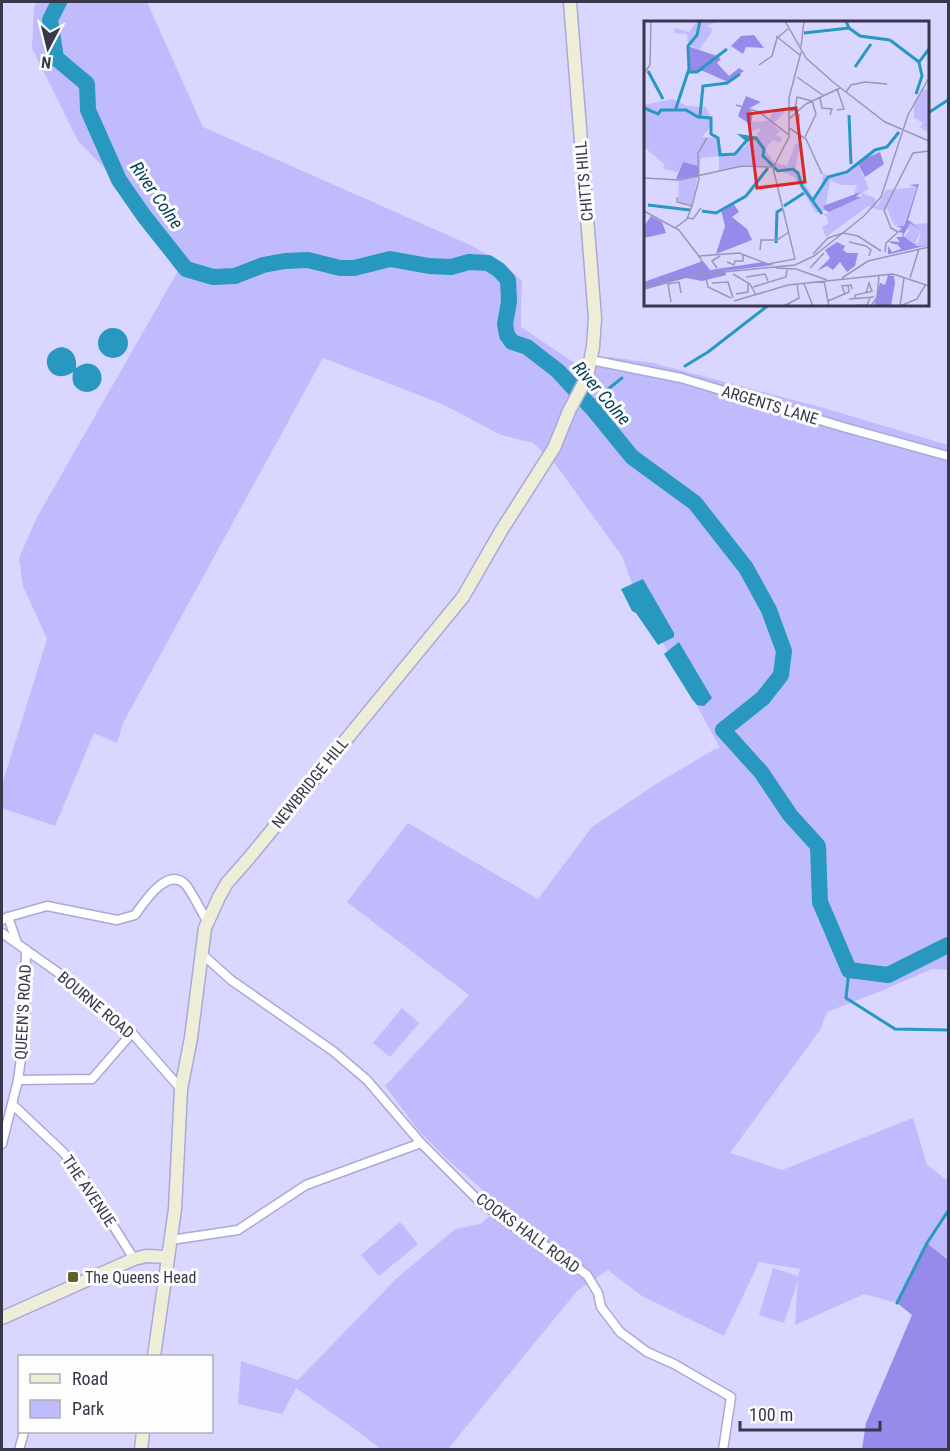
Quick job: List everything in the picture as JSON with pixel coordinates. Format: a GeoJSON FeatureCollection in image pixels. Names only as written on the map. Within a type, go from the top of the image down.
{"type":"FeatureCollection","features":[{"type":"Feature","properties":{"kind":"street","name":"CHITTS HILL"},"geometry":{"type":"LineString","coordinates":[[570,2],[595,318],[591,360]]}},
{"type":"Feature","properties":{"kind":"street","name":"NEWBRIDGE HILL"},"geometry":{"type":"LineString","coordinates":[[154,1355],[175,1209],[182,1089],[207,921],[227,883],[463,597],[501,531],[554,448],[569,411],[587,377],[591,360]]}},
{"type":"Feature","properties":{"kind":"street","name":"ARGENTS LANE"},"geometry":{"type":"LineString","coordinates":[[591,360],[681,378],[948,456]]}},
{"type":"Feature","properties":{"kind":"street"},"geometry":{"type":"LineString","coordinates":[[17,944],[5,918],[47,906],[117,920],[135,915],[151,892],[166,882],[177,879],[185,883],[207,921]]}},
{"type":"Feature","properties":{"kind":"street","name":"BOURNE ROAD"},"geometry":{"type":"LineString","coordinates":[[2,933],[77,986],[132,1033],[182,1089]]}},
{"type":"Feature","properties":{"kind":"street","name":"QUEEN'S ROAD"},"geometry":{"type":"LineString","coordinates":[[2,1144],[18,1080],[25,1030],[26,950]]}},
{"type":"Feature","properties":{"kind":"street","name":"COOKS HALL ROAD"},"geometry":{"type":"LineString","coordinates":[[201,953],[231,980],[333,1051],[368,1080],[421,1143],[480,1202],[587,1275],[598,1293],[601,1307],[620,1332],[647,1352],[674,1364],[730,1397],[723,1449]]}},
{"type":"Feature","properties":{"kind":"street"},"geometry":{"type":"LineString","coordinates":[[18,1080],[92,1079],[132,1033]]}},
{"type":"Feature","properties":{"kind":"street","name":"THE AVENUE"},"geometry":{"type":"LineString","coordinates":[[12,1104],[64,1154],[82,1176],[134,1259]]}},
{"type":"Feature","properties":{"kind":"street"},"geometry":{"type":"LineString","coordinates":[[171,1240],[238,1230],[306,1185],[421,1143]]}},
{"type":"Feature","properties":{"kind":"street"},"geometry":{"type":"LineString","coordinates":[[2,1318],[134,1259],[146,1256],[168,1257]]}},
{"type":"Feature","properties":{"kind":"street"},"geometry":{"type":"LineString","coordinates":[[19,1449],[23,1433]]}},
{"type":"Feature","properties":{"kind":"street"},"geometry":{"type":"LineString","coordinates":[[141,1449],[143,1433]]}},
{"type":"Feature","properties":{"kind":"green space"},"geometry":{"type":"Polygon","coordinates":[[[37,2],[147,2],[203,127],[470,245],[502,263],[522,281],[521,327],[579,366],[609,357],[653,363],[824,408],[948,445],[948,970],[932,969],[827,1012],[820,1030],[730,1153],[782,1170],[913,1118],[927,1165],[948,1181],[948,1260],[927,1243],[897,1303],[864,1294],[795,1325],[798,1280],[784,1323],[759,1315],[773,1268],[798,1276],[800,1269],[759,1262],[724,1336],[642,1296],[608,1270],[577,1291],[448,1449],[381,1449],[296,1388],[282,1414],[238,1404],[241,1361],[298,1380],[396,1279],[455,1229],[480,1224],[502,1207],[419,1131],[385,1086],[469,995],[347,902],[408,823],[538,899],[592,827],[656,784],[720,748],[635,592],[622,556],[556,465],[533,443],[501,435],[442,404],[323,358],[123,723],[117,743],[94,733],[55,826],[2,808],[2,785],[47,639],[23,586],[19,558],[36,519],[178,271],[107,171],[78,141],[32,48],[34,7],[37,2]]]}},
{"type":"Feature","properties":{"kind":"green space"},"geometry":{"type":"Polygon","coordinates":[[[402,1008],[419,1023],[390,1057],[373,1043],[402,1008]]]}},
{"type":"Feature","properties":{"kind":"green space"},"geometry":{"type":"Polygon","coordinates":[[[400,1222],[418,1244],[379,1276],[361,1255],[400,1222]]]}},
{"type":"Feature","properties":{"kind":"shaded area"},"geometry":{"type":"Polygon","coordinates":[[[927,1243],[948,1260],[948,1449],[862,1449],[866,1423],[912,1315],[897,1303],[927,1243]]]}},
{"type":"Feature","properties":{"kind":"water"},"geometry":{"type":"Polygon","coordinates":[[[113,328],[119,329],[127,337],[127,349],[119,357],[113,358],[107,357],[99,349],[98,343],[99,337],[107,329],[113,328]]]}},
{"type":"Feature","properties":{"kind":"water"},"geometry":{"type":"Polygon","coordinates":[[[62,347],[74,354],[76,368],[84,364],[96,366],[102,376],[98,387],[86,392],[75,386],[73,372],[64,376],[52,373],[47,361],[49,355],[53,350],[62,347]]]}},
{"type":"Feature","properties":{"kind":"water"},"geometry":{"type":"Polygon","coordinates":[[[643,579],[674,633],[674,637],[658,645],[636,613],[632,611],[621,589],[643,579]]]}},
{"type":"Feature","properties":{"kind":"water"},"geometry":{"type":"Polygon","coordinates":[[[679,642],[712,698],[704,706],[697,705],[692,699],[664,654],[679,642]]]}},
{"type":"Feature","properties":{"kind":"waterway","name":"River Colne"},"geometry":{"type":"LineString","coordinates":[[59,2],[50,20],[56,58],[87,84],[88,110],[119,180],[186,269],[213,277],[235,276],[263,265],[285,261],[308,260],[340,268],[354,268],[390,259],[429,266],[451,267],[469,262],[488,263],[499,270],[508,280],[509,302],[505,324],[507,335],[512,342],[527,347],[558,371],[632,457],[695,503],[746,568],[769,610],[784,651],[781,675],[763,698],[723,730],[761,772],[790,815],[818,846],[820,902],[849,970],[888,975],[948,945]]}},
{"type":"Feature","properties":{"kind":"waterway"},"geometry":{"type":"LineString","coordinates":[[929,112],[948,100]]}},
{"type":"Feature","properties":{"kind":"waterway"},"geometry":{"type":"LineString","coordinates":[[685,366],[708,352],[767,306]]}},
{"type":"Feature","properties":{"kind":"waterway"},"geometry":{"type":"LineString","coordinates":[[592,408],[597,398],[622,378]]}},
{"type":"Feature","properties":{"kind":"waterway"},"geometry":{"type":"LineString","coordinates":[[849,970],[846,998],[895,1029],[948,1030]]}},
{"type":"Feature","properties":{"kind":"waterway"},"geometry":{"type":"LineString","coordinates":[[897,1303],[927,1243],[948,1211]]}},
{"type":"Feature","properties":{"kind":"place","name":"The Queens Head"},"geometry":{"type":"Point","coordinates":[73,1277]}}]}
